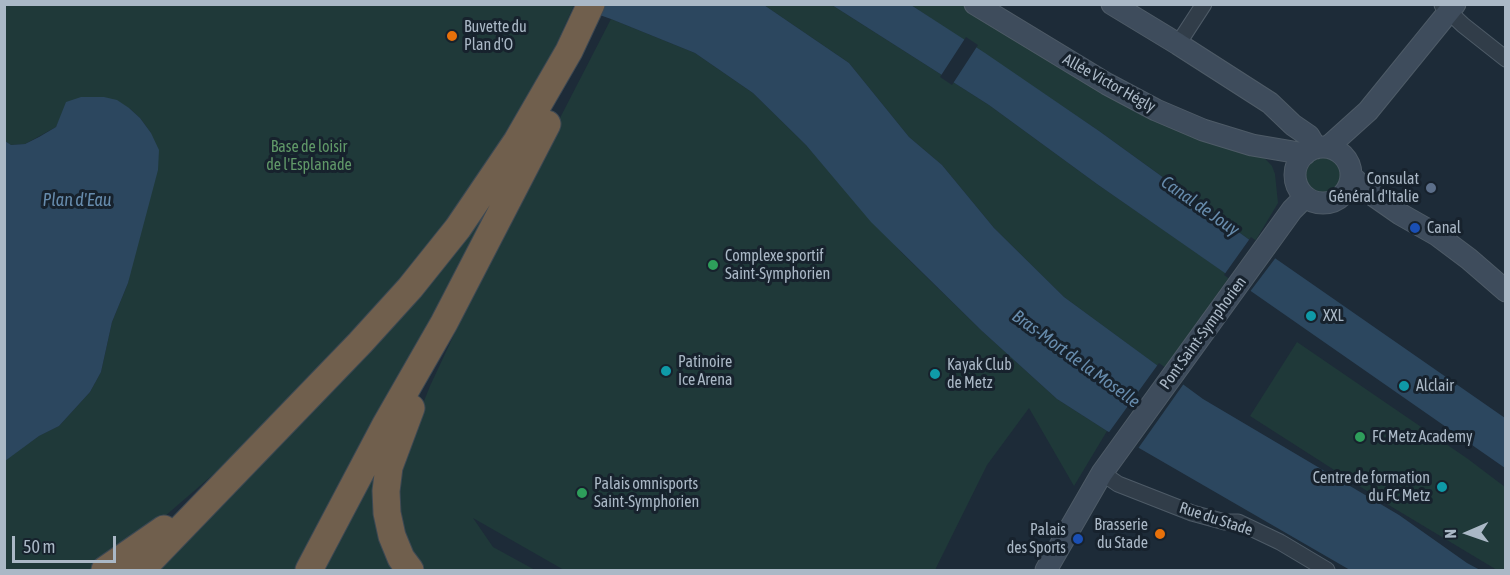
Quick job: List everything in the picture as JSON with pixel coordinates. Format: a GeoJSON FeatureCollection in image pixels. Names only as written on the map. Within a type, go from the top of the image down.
{"type":"FeatureCollection","features":[{"type":"Feature","properties":{"kind":"highway"},"geometry":{"type":"LineString","coordinates":[[309,570],[385,426],[444,323],[574,54],[591,4]]}},
{"type":"Feature","properties":{"kind":"highway"},"geometry":{"type":"LineString","coordinates":[[141,570],[410,288],[458,228],[606,4]]}},
{"type":"Feature","properties":{"kind":"highway"},"geometry":{"type":"LineString","coordinates":[[410,570],[401,558],[392,536],[387,513],[386,491],[389,467],[444,323]]}},
{"type":"Feature","properties":{"kind":"highway"},"geometry":{"type":"LineString","coordinates":[[105,570],[165,528],[302,402]]}},
{"type":"Feature","properties":{"kind":"main road","name":"Allée Victor Hégly"},"geometry":{"type":"LineString","coordinates":[[975,4],[1107,84],[1156,110],[1203,130],[1252,145],[1316,150]]}},
{"type":"Feature","properties":{"kind":"main road"},"geometry":{"type":"LineString","coordinates":[[1112,4],[1270,103],[1293,125],[1309,136],[1316,150]]}},
{"type":"Feature","properties":{"kind":"main road"},"geometry":{"type":"LineString","coordinates":[[1400,214],[1334,200],[1319,203],[1305,197],[1296,183],[1295,175],[1299,160],[1368,111],[1448,7]]}},
{"type":"Feature","properties":{"kind":"main road"},"geometry":{"type":"LineString","coordinates":[[1334,200],[1347,188],[1348,168],[1368,111]]}},
{"type":"Feature","properties":{"kind":"main road","name":"Allée Victor Hégly"},"geometry":{"type":"LineString","coordinates":[[1252,145],[1295,175]]}},
{"type":"Feature","properties":{"kind":"main road"},"geometry":{"type":"LineString","coordinates":[[1316,150],[1341,154],[1348,168],[1366,191],[1445,241],[1506,291]]}},
{"type":"Feature","properties":{"kind":"main road","name":"Pont Saint-Symphorien"},"geometry":{"type":"LineString","coordinates":[[1046,570],[1106,468],[1276,232],[1305,197]]}},
{"type":"Feature","properties":{"kind":"street"},"geometry":{"type":"LineString","coordinates":[[1178,44],[1204,4]]}},
{"type":"Feature","properties":{"kind":"street"},"geometry":{"type":"LineString","coordinates":[[1448,7],[1506,59]]}},
{"type":"Feature","properties":{"kind":"street","name":"Rue du Stade"},"geometry":{"type":"LineString","coordinates":[[1106,468],[1118,484],[1192,513],[1225,522],[1238,522],[1281,542],[1327,570]]}},
{"type":"Feature","properties":{"kind":"green space","name":"Base de loisir de l'Esplanade"},"geometry":{"type":"Polygon","coordinates":[[[5,5],[574,5],[540,81],[496,155],[404,280],[245,447],[150,529],[94,570],[5,570],[4,461],[39,436],[59,426],[90,392],[101,372],[112,322],[128,283],[151,133],[129,108],[63,113],[56,127],[25,144],[11,145],[5,141],[5,5]]]}},
{"type":"Feature","properties":{"kind":"green space"},"geometry":{"type":"Polygon","coordinates":[[[764,5],[832,5],[989,105],[1097,184],[1230,276],[1163,370],[1064,297],[994,228],[942,165],[909,137],[849,63],[764,5]]]}},
{"type":"Feature","properties":{"kind":"green space"},"geometry":{"type":"Polygon","coordinates":[[[911,5],[976,5],[1156,110],[1252,145],[1272,166],[1278,203],[1254,243],[1099,131],[911,5]]]}},
{"type":"Feature","properties":{"kind":"green space","name":"Complexe sportif Saint-Symphorien"},"geometry":{"type":"Polygon","coordinates":[[[611,19],[695,53],[753,93],[806,145],[902,253],[982,331],[1057,399],[1107,431],[1074,486],[1029,408],[987,465],[935,570],[564,570],[473,518],[493,547],[535,570],[318,570],[399,420],[412,431],[430,386],[510,215],[611,19]]]}},
{"type":"Feature","properties":{"kind":"green space"},"geometry":{"type":"Polygon","coordinates":[[[1323,158],[1335,163],[1340,175],[1335,187],[1323,192],[1311,187],[1306,175],[1311,163],[1323,158]]]}},
{"type":"Feature","properties":{"kind":"green space"},"geometry":{"type":"Polygon","coordinates":[[[498,192],[302,570],[149,570],[498,192]]]}},
{"type":"Feature","properties":{"kind":"green space","name":"FC Metz Academy"},"geometry":{"type":"Polygon","coordinates":[[[1297,342],[1468,459],[1505,487],[1505,570],[1497,570],[1392,507],[1250,416],[1297,342]]]}},
{"type":"Feature","properties":{"kind":"water","name":"Bras-Mort de la Moselle"},"geometry":{"type":"Polygon","coordinates":[[[571,5],[764,5],[849,63],[909,137],[942,165],[994,228],[1064,297],[1203,399],[1399,515],[1480,570],[1350,570],[1107,431],[1057,399],[982,331],[871,222],[806,145],[753,93],[695,53],[571,5]]]}},
{"type":"Feature","properties":{"kind":"water","name":"Canal de Jouy"},"geometry":{"type":"Polygon","coordinates":[[[832,5],[911,5],[1099,131],[1269,254],[1505,418],[1505,468],[1097,184],[989,105],[832,5]]]}},
{"type":"Feature","properties":{"kind":"water","name":"Plan d'Eau"},"geometry":{"type":"Polygon","coordinates":[[[81,97],[104,97],[117,100],[140,118],[151,133],[159,150],[158,170],[128,283],[112,322],[101,372],[90,392],[59,426],[39,436],[5,461],[5,141],[11,145],[25,144],[39,137],[56,127],[66,102],[81,97]]]}},
{"type":"Feature","properties":{"kind":"pier"},"geometry":{"type":"Polygon","coordinates":[[[966,37],[978,45],[952,85],[940,77],[966,37]]]}},
{"type":"Feature","properties":{"kind":"pier"},"geometry":{"type":"Polygon","coordinates":[[[1251,237],[1277,256],[1249,293],[1224,275],[1251,237]]]}},
{"type":"Feature","properties":{"kind":"pier"},"geometry":{"type":"Polygon","coordinates":[[[1159,363],[1185,382],[1137,450],[1107,435],[1159,363]]]}},
{"type":"Feature","properties":{"kind":"place","name":"Buvette du Plan d'O"},"geometry":{"type":"Point","coordinates":[452,36]}},
{"type":"Feature","properties":{"kind":"place","name":"Consulat Général d'Italie"},"geometry":{"type":"Point","coordinates":[1431,188]}},
{"type":"Feature","properties":{"kind":"place","name":"Canal"},"geometry":{"type":"Point","coordinates":[1415,228]}},
{"type":"Feature","properties":{"kind":"place","name":"Complexe sportif Saint-Symphorien"},"geometry":{"type":"Point","coordinates":[713,265]}},
{"type":"Feature","properties":{"kind":"place","name":"XXL"},"geometry":{"type":"Point","coordinates":[1311,316]}},
{"type":"Feature","properties":{"kind":"place","name":"Patinoire Ice Arena"},"geometry":{"type":"Point","coordinates":[666,371]}},
{"type":"Feature","properties":{"kind":"place","name":"Kayak Club de Metz"},"geometry":{"type":"Point","coordinates":[935,374]}},
{"type":"Feature","properties":{"kind":"place","name":"Alclair"},"geometry":{"type":"Point","coordinates":[1404,386]}},
{"type":"Feature","properties":{"kind":"place","name":"FC Metz Academy"},"geometry":{"type":"Point","coordinates":[1360,437]}},
{"type":"Feature","properties":{"kind":"place","name":"Centre de formation du FC Metz"},"geometry":{"type":"Point","coordinates":[1442,487]}},
{"type":"Feature","properties":{"kind":"place","name":"Palais omnisports Saint-Symphorien"},"geometry":{"type":"Point","coordinates":[582,493]}},
{"type":"Feature","properties":{"kind":"place","name":"Brasserie du Stade"},"geometry":{"type":"Point","coordinates":[1160,534]}},
{"type":"Feature","properties":{"kind":"place","name":"Palais des Sports"},"geometry":{"type":"Point","coordinates":[1078,539]}}]}
